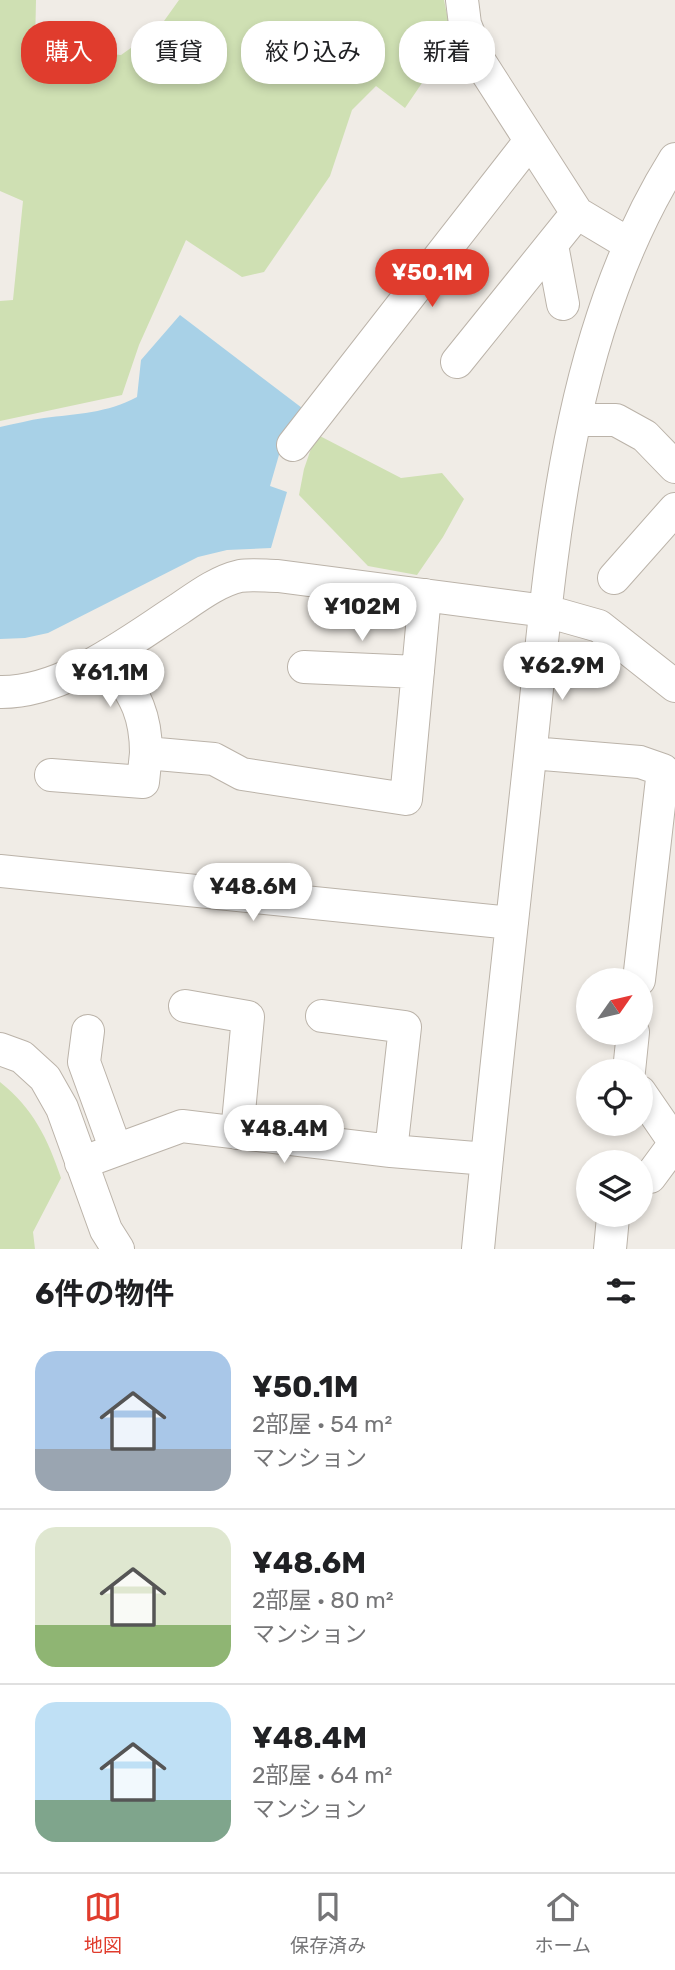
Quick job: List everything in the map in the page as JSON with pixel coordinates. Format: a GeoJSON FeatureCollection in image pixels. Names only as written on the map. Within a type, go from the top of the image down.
{"type":"FeatureCollection","features":[{"type":"Feature","properties":{"kind":"street"},"geometry":{"type":"LineString","coordinates":[[462,0],[465,24],[480,62],[578,213],[629,244]]}},
{"type":"Feature","properties":{"kind":"street"},"geometry":{"type":"LineString","coordinates":[[293,445],[530,141]]}},
{"type":"Feature","properties":{"kind":"street"},"geometry":{"type":"LineString","coordinates":[[478,1249],[546,611],[566,471],[598,328],[629,244],[675,159]]}},
{"type":"Feature","properties":{"kind":"street"},"geometry":{"type":"LineString","coordinates":[[457,362],[578,213]]}},
{"type":"Feature","properties":{"kind":"street"},"geometry":{"type":"LineString","coordinates":[[552,244],[563,304]]}},
{"type":"Feature","properties":{"kind":"street"},"geometry":{"type":"LineString","coordinates":[[576,420],[616,420],[645,436],[675,467]]}},
{"type":"Feature","properties":{"kind":"street"},"geometry":{"type":"LineString","coordinates":[[614,578],[675,509]]}},
{"type":"Feature","properties":{"kind":"street"},"geometry":{"type":"LineString","coordinates":[[0,692],[19,692],[58,680],[108,655],[210,588],[241,576],[278,576],[546,611],[599,626],[675,686]]}},
{"type":"Feature","properties":{"kind":"street"},"geometry":{"type":"LineString","coordinates":[[146,753],[214,759],[242,774],[406,799],[425,595]]}},
{"type":"Feature","properties":{"kind":"street"},"geometry":{"type":"LineString","coordinates":[[51,775],[143,782],[146,728],[138,704],[108,655]]}},
{"type":"Feature","properties":{"kind":"street"},"geometry":{"type":"LineString","coordinates":[[304,667],[418,672]]}},
{"type":"Feature","properties":{"kind":"street"},"geometry":{"type":"LineString","coordinates":[[531,753],[640,762],[669,772],[662,898],[642,968]]}},
{"type":"Feature","properties":{"kind":"street"},"geometry":{"type":"LineString","coordinates":[[0,871],[512,923]]}},
{"type":"Feature","properties":{"kind":"street"},"geometry":{"type":"LineString","coordinates":[[185,1006],[248,1017],[237,1133]]}},
{"type":"Feature","properties":{"kind":"street"},"geometry":{"type":"LineString","coordinates":[[322,1016],[405,1027],[391,1151]]}},
{"type":"Feature","properties":{"kind":"street"},"geometry":{"type":"LineString","coordinates":[[88,1031],[84,1062],[116,1150]]}},
{"type":"Feature","properties":{"kind":"street"},"geometry":{"type":"LineString","coordinates":[[0,1049],[23,1057],[45,1078],[62,1108],[106,1230],[118,1249]]}},
{"type":"Feature","properties":{"kind":"street"},"geometry":{"type":"LineString","coordinates":[[653,1111],[675,1142],[655,1182]]}},
{"type":"Feature","properties":{"kind":"street"},"geometry":{"type":"LineString","coordinates":[[81,1163],[181,1126],[391,1151],[486,1159]]}},
{"type":"Feature","properties":{"kind":"street"},"geometry":{"type":"LineString","coordinates":[[610,1249],[612,1227]]}},
{"type":"Feature","properties":{"kind":"green space"},"geometry":{"type":"Polygon","coordinates":[[[0,0],[36,0],[36,21],[21,21],[21,84],[117,84],[117,55],[131,48],[131,84],[227,84],[227,21],[164,21],[179,0],[444,0],[448,21],[399,21],[399,84],[421,84],[405,108],[376,86],[352,110],[330,176],[264,272],[242,277],[186,240],[139,345],[122,395],[0,421],[0,301],[13,300],[23,201],[0,191],[0,0]]]}},
{"type":"Feature","properties":{"kind":"green space"},"geometry":{"type":"Polygon","coordinates":[[[316,434],[401,478],[442,473],[464,499],[443,537],[417,575],[368,566],[299,495],[304,469],[316,434]]]}},
{"type":"Feature","properties":{"kind":"green space"},"geometry":{"type":"Polygon","coordinates":[[[0,1082],[22,1102],[38,1125],[61,1178],[33,1232],[35,1249],[0,1249],[0,1082]]]}},
{"type":"Feature","properties":{"kind":"water"},"geometry":{"type":"Polygon","coordinates":[[[180,315],[306,411],[283,441],[270,486],[287,492],[271,548],[227,550],[198,557],[48,633],[25,638],[0,639],[0,427],[103,410],[137,397],[141,360],[180,315]]]}}]}
